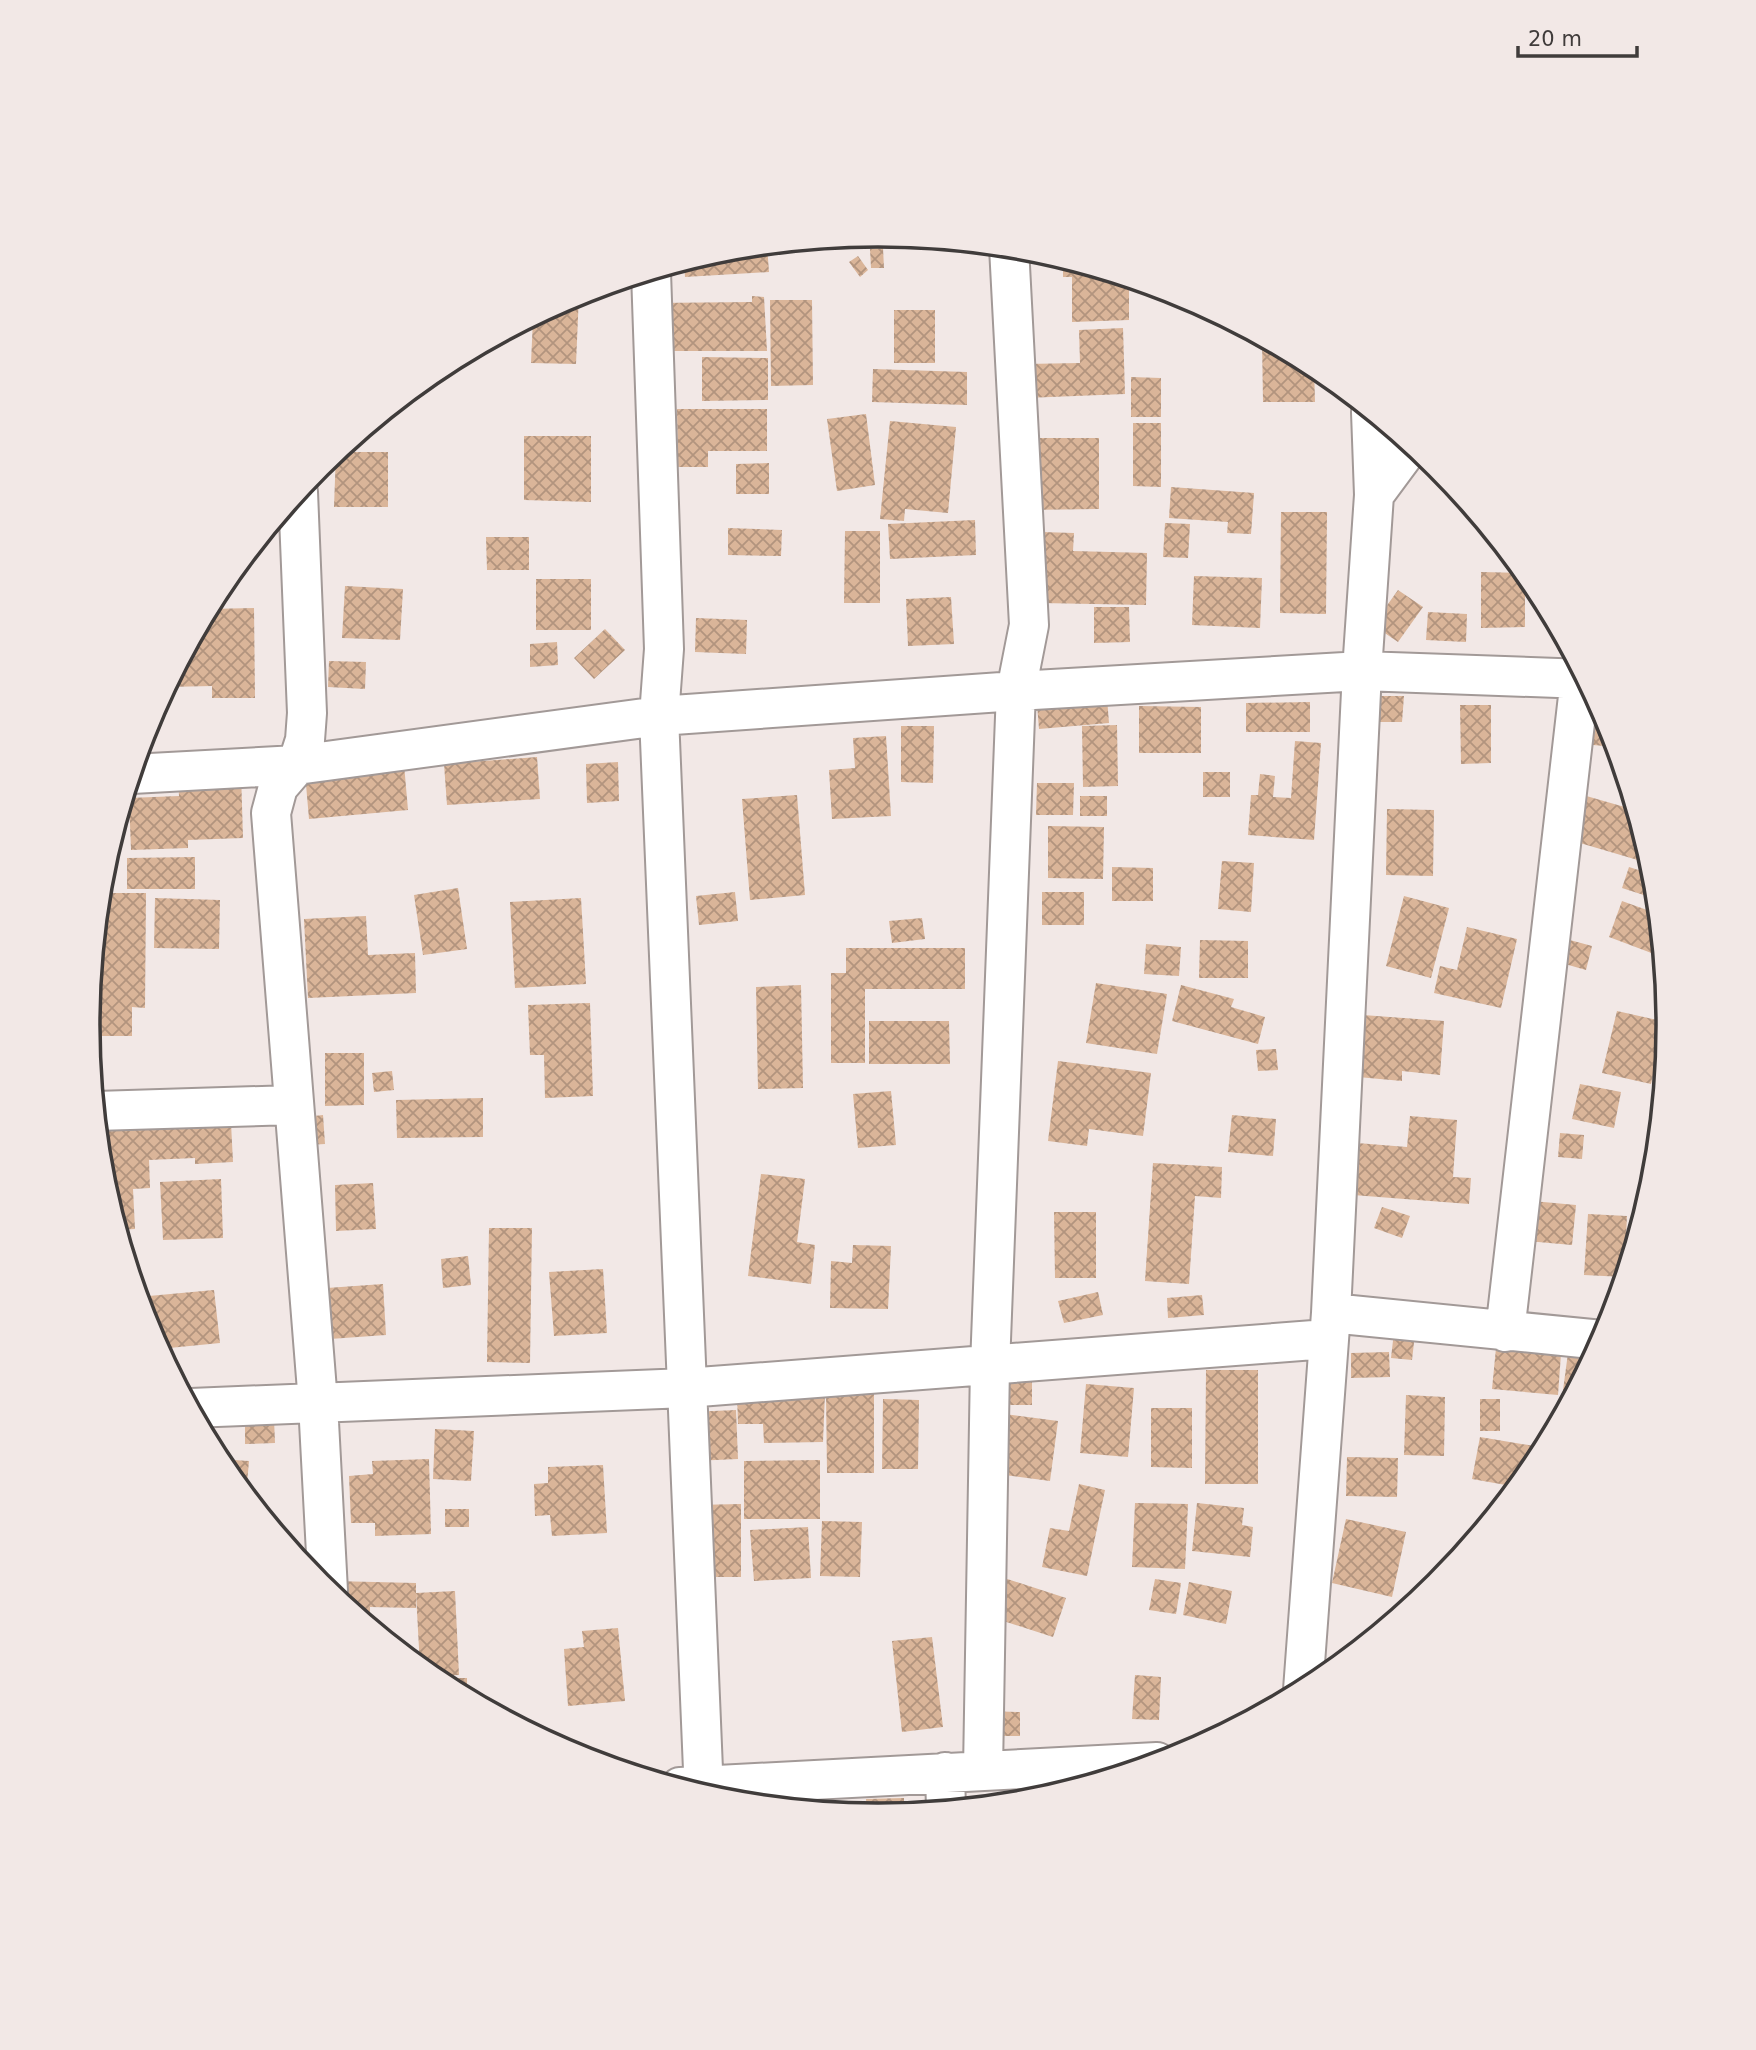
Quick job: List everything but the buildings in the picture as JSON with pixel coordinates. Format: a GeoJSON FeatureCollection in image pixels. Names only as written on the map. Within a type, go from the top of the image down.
{"type":"FeatureCollection","features":[{"type":"Feature","properties":{"kind":"street"},"geometry":{"type":"LineString","coordinates":[[983,1770],[990,1366],[1017,691],[1029,625],[1010,258]]}},
{"type":"Feature","properties":{"kind":"street"},"geometry":{"type":"LineString","coordinates":[[651,281],[664,649],[659,716],[687,1388],[696,1781]]}},
{"type":"Feature","properties":{"kind":"street"},"geometry":{"type":"LineString","coordinates":[[1304,1676],[1329,1326],[1362,671],[1374,495],[1371,424]]}},
{"type":"Feature","properties":{"kind":"street"},"geometry":{"type":"LineString","coordinates":[[1374,495],[1405,453]]}},
{"type":"Feature","properties":{"kind":"street"},"geometry":{"type":"LineString","coordinates":[[299,506],[307,713],[305,740],[297,765],[278,787],[271,813],[318,1403],[327,1574]]}},
{"type":"Feature","properties":{"kind":"street"},"geometry":{"type":"LineString","coordinates":[[142,773],[297,765],[659,716],[1017,691],[1362,671],[1575,679]]}},
{"type":"Feature","properties":{"kind":"street"},"geometry":{"type":"LineString","coordinates":[[1505,1332],[1581,691]]}},
{"type":"Feature","properties":{"kind":"street"},"geometry":{"type":"LineString","coordinates":[[104,1111],[293,1105]]}},
{"type":"Feature","properties":{"kind":"street"},"geometry":{"type":"LineString","coordinates":[[201,1408],[687,1388],[990,1366],[1329,1326],[1505,1332],[1590,1339]]}},
{"type":"Feature","properties":{"kind":"street"},"geometry":{"type":"LineString","coordinates":[[732,1789],[946,1790],[983,1770],[1123,1764]]}}]}
